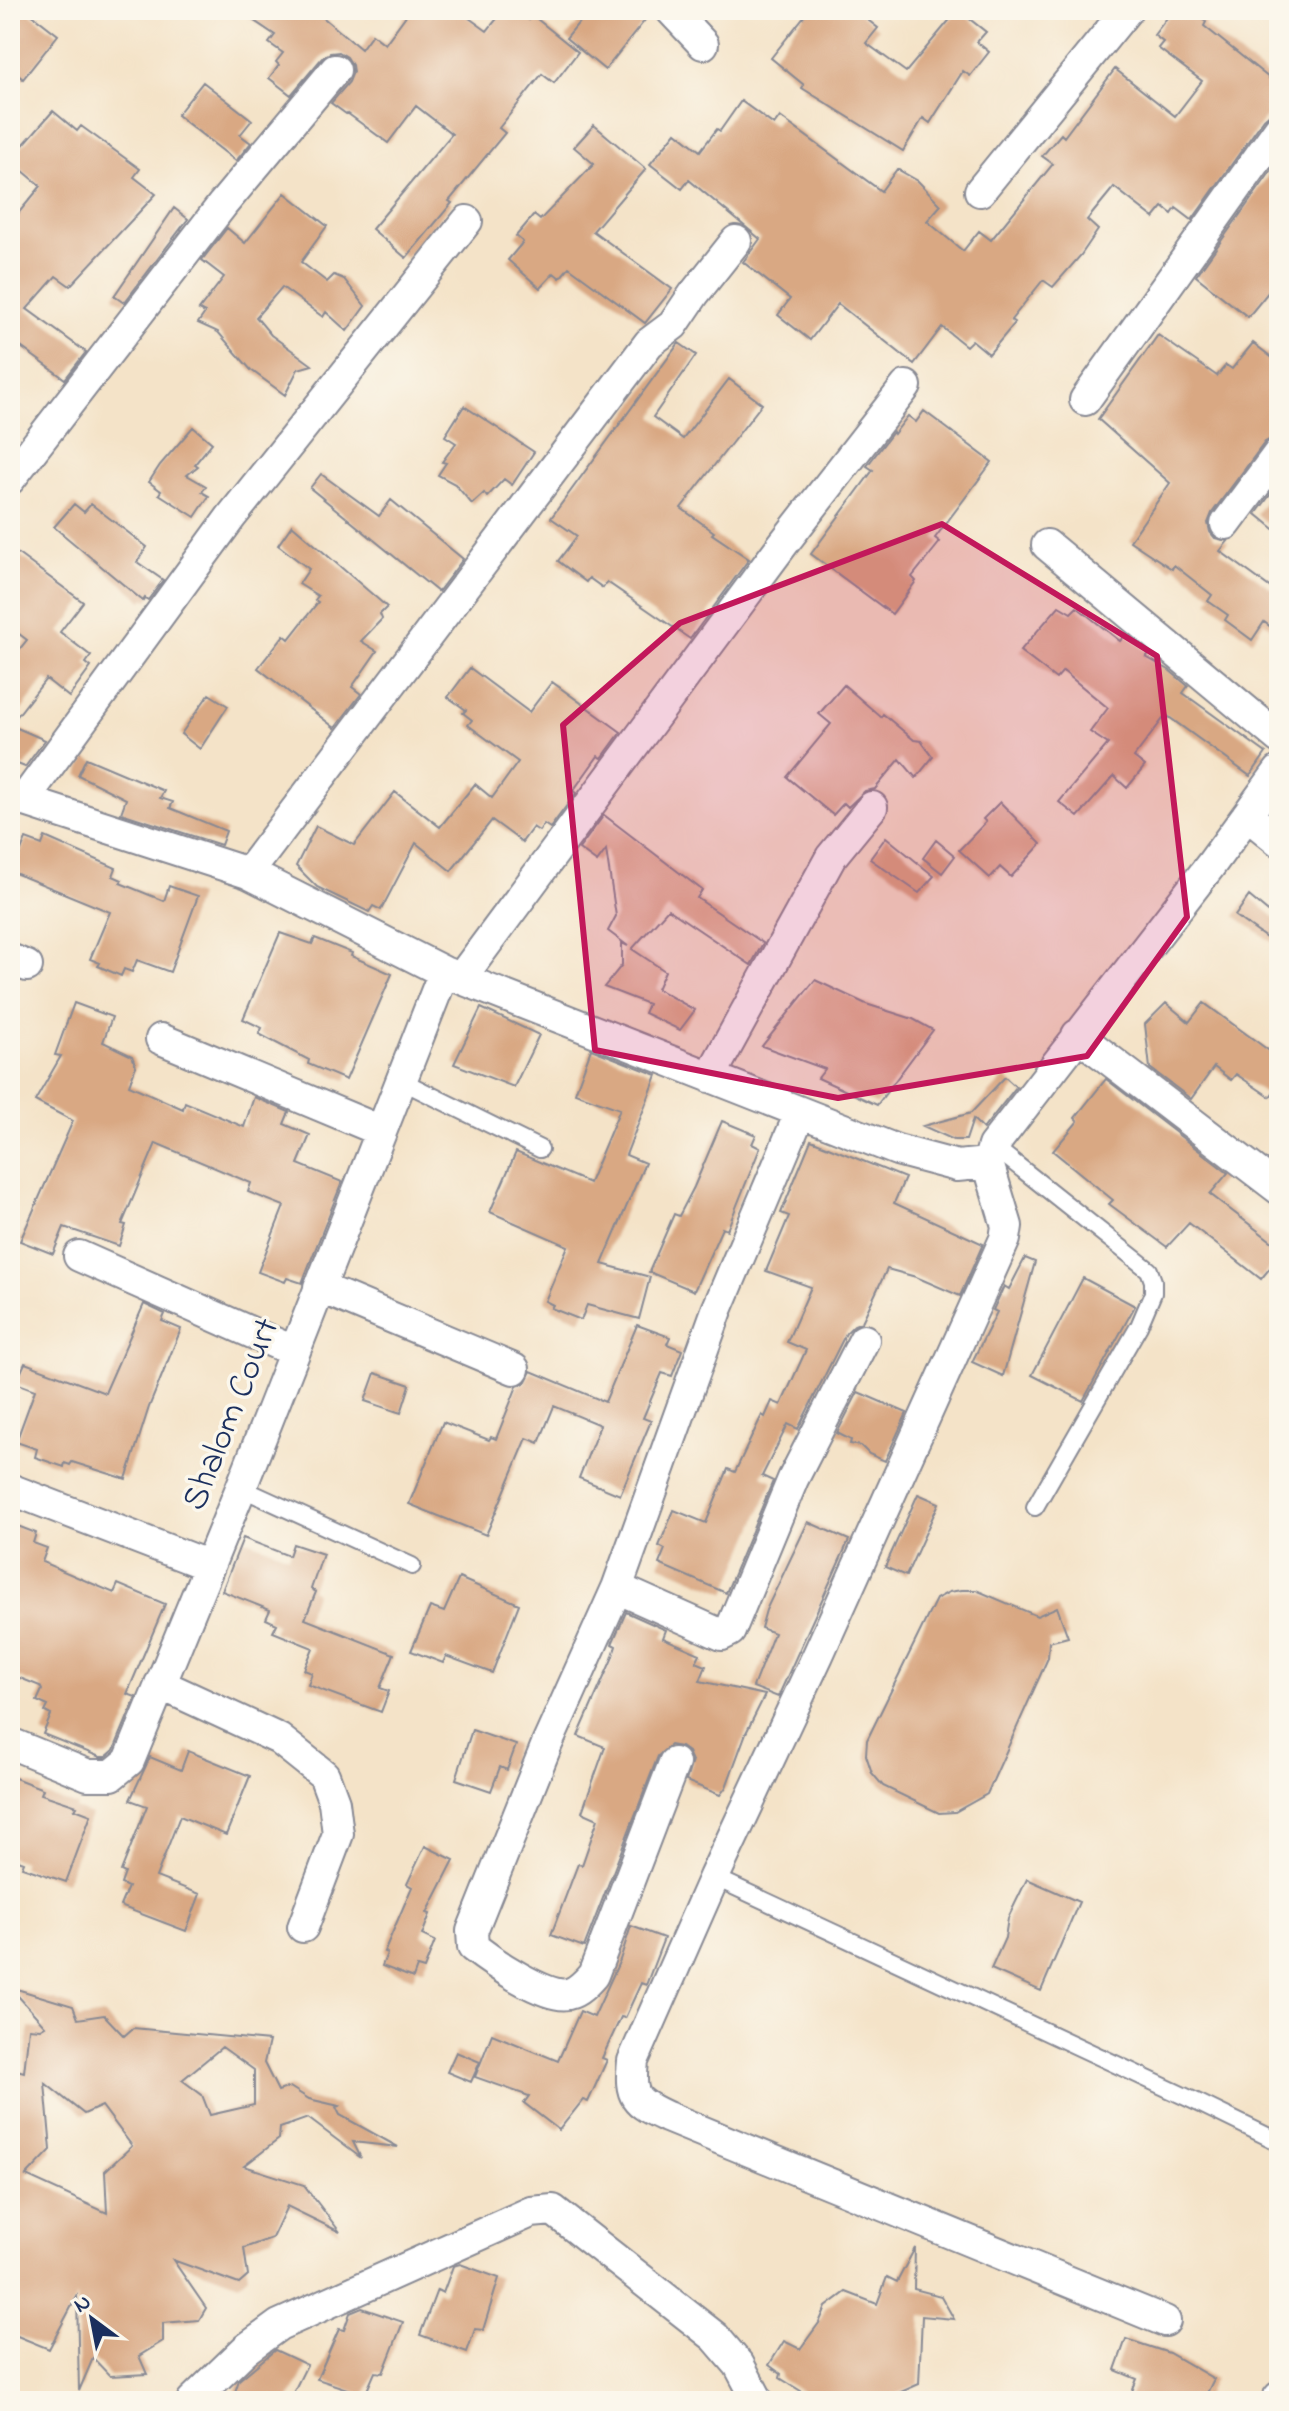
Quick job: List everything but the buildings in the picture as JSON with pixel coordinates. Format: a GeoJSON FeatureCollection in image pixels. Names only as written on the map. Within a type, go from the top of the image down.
{"type":"FeatureCollection","features":[{"type":"Feature","properties":{"kind":"street"},"geometry":{"type":"LineString","coordinates":[[671,10],[703,44]]}},
{"type":"Feature","properties":{"kind":"street"},"geometry":{"type":"LineString","coordinates":[[980,191],[1127,10]]}},
{"type":"Feature","properties":{"kind":"street"},"geometry":{"type":"LineString","coordinates":[[10,479],[223,204],[335,70]]}},
{"type":"Feature","properties":{"kind":"street"},"geometry":{"type":"LineString","coordinates":[[1085,400],[1279,129]]}},
{"type":"Feature","properties":{"kind":"street"},"geometry":{"type":"LineString","coordinates":[[467,221],[231,517],[16,798],[248,873],[453,975],[897,1150],[957,1166],[991,1154],[1077,1035],[1279,771]]}},
{"type":"Feature","properties":{"kind":"street"},"geometry":{"type":"LineString","coordinates":[[248,873],[649,343],[673,325],[736,241]]}},
{"type":"Feature","properties":{"kind":"street","name":"Shalom Court"},"geometry":{"type":"LineString","coordinates":[[10,1743],[88,1775],[112,1775],[129,1761],[241,1488],[381,1131],[453,975],[906,386]]}},
{"type":"Feature","properties":{"kind":"street"},"geometry":{"type":"LineString","coordinates":[[1226,524],[1279,453]]}},
{"type":"Feature","properties":{"kind":"street"},"geometry":{"type":"LineString","coordinates":[[1047,545],[1279,738]]}},
{"type":"Feature","properties":{"kind":"street"},"geometry":{"type":"LineString","coordinates":[[710,1077],[831,857],[872,807]]}},
{"type":"Feature","properties":{"kind":"street"},"geometry":{"type":"LineString","coordinates":[[1247,815],[1279,841]]}},
{"type":"Feature","properties":{"kind":"street"},"geometry":{"type":"LineString","coordinates":[[1077,1035],[1279,1189]]}},
{"type":"Feature","properties":{"kind":"street"},"geometry":{"type":"LineString","coordinates":[[161,1039],[381,1131]]}},
{"type":"Feature","properties":{"kind":"street"},"geometry":{"type":"LineString","coordinates":[[674,1763],[593,1975],[580,1988],[570,1994],[553,1995],[486,1958],[473,1947],[472,1931],[547,1744],[617,1588],[717,1310],[800,1113]]}},
{"type":"Feature","properties":{"kind":"street"},"geometry":{"type":"LineString","coordinates":[[991,1154],[1007,1226],[1005,1239],[818,1655],[714,1877],[633,2061],[630,2086],[640,2104],[1165,2321]]}},
{"type":"Feature","properties":{"kind":"street"},"geometry":{"type":"LineString","coordinates":[[79,1256],[293,1351]]}},
{"type":"Feature","properties":{"kind":"street"},"geometry":{"type":"LineString","coordinates":[[319,1287],[514,1369]]}},
{"type":"Feature","properties":{"kind":"street"},"geometry":{"type":"LineString","coordinates":[[617,1588],[722,1635],[730,1631],[793,1479],[864,1340]]}},
{"type":"Feature","properties":{"kind":"street"},"geometry":{"type":"LineString","coordinates":[[10,1489],[207,1565]]}},
{"type":"Feature","properties":{"kind":"street"},"geometry":{"type":"LineString","coordinates":[[160,1684],[279,1739],[324,1775],[334,1802],[338,1834],[303,1927]]}},
{"type":"Feature","properties":{"kind":"street"},"geometry":{"type":"LineString","coordinates":[[192,2401],[246,2349],[279,2325],[531,2212],[553,2210],[625,2270],[654,2288],[715,2337],[739,2365],[758,2401]]}},
{"type":"Feature","properties":{"kind":"lane"},"geometry":{"type":"LineString","coordinates":[[402,1081],[540,1149]]}},
{"type":"Feature","properties":{"kind":"lane"},"geometry":{"type":"LineString","coordinates":[[991,1154],[1149,1270],[1153,1281],[1153,1293],[1139,1326],[1035,1507]]}},
{"type":"Feature","properties":{"kind":"lane"},"geometry":{"type":"LineString","coordinates":[[241,1488],[412,1566]]}},
{"type":"Feature","properties":{"kind":"lane"},"geometry":{"type":"LineString","coordinates":[[714,1877],[1279,2142]]}},
{"type":"Feature","properties":{"kind":"highlighted area"},"geometry":{"type":"Polygon","coordinates":[[[942,524],[1157,656],[1187,917],[1087,1056],[838,1098],[595,1050],[563,725],[680,623],[942,524]]]}}]}
